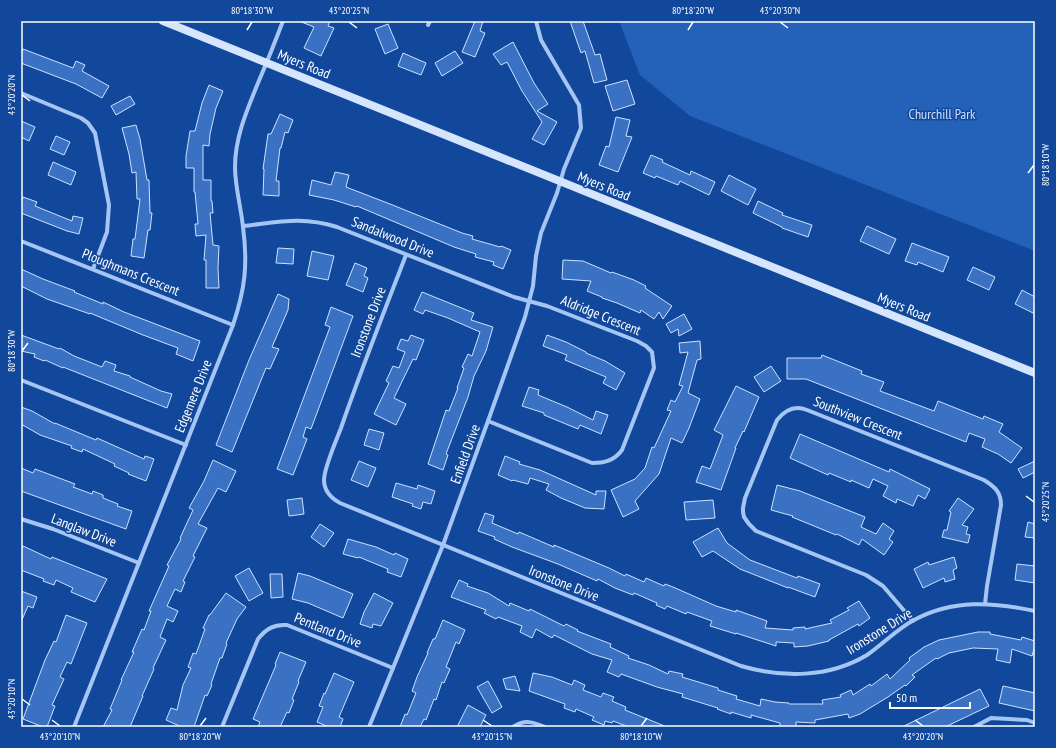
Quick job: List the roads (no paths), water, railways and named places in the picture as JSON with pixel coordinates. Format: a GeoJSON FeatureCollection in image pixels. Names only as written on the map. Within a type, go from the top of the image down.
{"type":"FeatureCollection","features":[{"type":"Feature","properties":{"kind":"main road","name":"Myers Road"},"geometry":{"type":"LineString","coordinates":[[163,21],[1035,373]]}},
{"type":"Feature","properties":{"kind":"street","name":"Edgemere Drive"},"geometry":{"type":"LineString","coordinates":[[74,727],[234,325],[242,297],[245,278],[245,246],[236,185],[236,146],[242,123],[283,21]]}},
{"type":"Feature","properties":{"kind":"street","name":"Enfield Drive"},"geometry":{"type":"LineString","coordinates":[[369,727],[443,545],[525,317],[533,286],[538,245],[564,168],[581,128],[579,105],[541,40],[536,21]]}},
{"type":"Feature","properties":{"kind":"street"},"geometry":{"type":"LineString","coordinates":[[21,93],[80,118],[88,123],[95,133],[108,196],[109,214],[107,232],[93,269]]}},
{"type":"Feature","properties":{"kind":"street","name":"Sandalwood Drive"},"geometry":{"type":"LineString","coordinates":[[243,226],[285,220],[311,220],[323,222],[514,298],[529,301]]}},
{"type":"Feature","properties":{"kind":"street","name":"Ploughmans Crescent"},"geometry":{"type":"LineString","coordinates":[[21,241],[234,325]]}},
{"type":"Feature","properties":{"kind":"street","name":"Ironstone Drive"},"geometry":{"type":"LineString","coordinates":[[406,254],[327,465],[324,486],[327,493],[340,503],[741,666],[773,674],[807,674],[838,668],[867,655],[913,621],[948,608],[985,604],[1035,611]]}},
{"type":"Feature","properties":{"kind":"street","name":"Aldridge Crescent"},"geometry":{"type":"LineString","coordinates":[[488,421],[592,463],[607,462],[618,455],[622,450],[654,371],[652,352],[642,344],[547,306],[529,301]]}},
{"type":"Feature","properties":{"kind":"street"},"geometry":{"type":"LineString","coordinates":[[21,380],[186,445]]}},
{"type":"Feature","properties":{"kind":"street","name":"Southview Crescent"},"geometry":{"type":"LineString","coordinates":[[913,621],[902,606],[883,586],[869,577],[756,531],[749,524],[743,512],[745,498],[777,420],[788,410],[801,407],[984,480],[995,488],[999,493],[1001,506],[985,604]]}},
{"type":"Feature","properties":{"kind":"street","name":"Langlaw Drive"},"geometry":{"type":"LineString","coordinates":[[21,519],[53,529],[139,563]]}},
{"type":"Feature","properties":{"kind":"street","name":"Pentland Drive"},"geometry":{"type":"LineString","coordinates":[[222,727],[258,639],[266,630],[277,625],[287,625],[393,668]]}},
{"type":"Feature","properties":{"kind":"street"},"geometry":{"type":"LineString","coordinates":[[974,727],[992,718],[1027,720],[1035,723]]}},
{"type":"Feature","properties":{"kind":"street"},"geometry":{"type":"LineString","coordinates":[[513,727],[520,722],[526,721],[545,727]]}},
{"type":"Feature","properties":{"kind":"park label","name":"Churchill Park"},"geometry":{"type":"Point","coordinates":[942,114]}}]}
